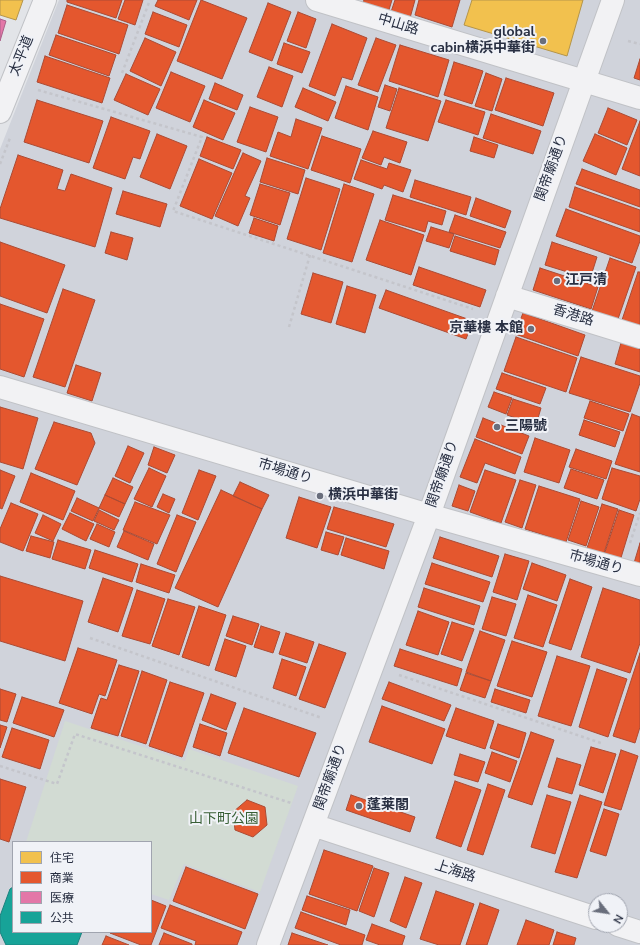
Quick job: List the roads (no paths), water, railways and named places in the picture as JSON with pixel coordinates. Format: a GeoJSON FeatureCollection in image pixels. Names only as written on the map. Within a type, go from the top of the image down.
{"type":"FeatureCollection","features":[{"type":"Feature","properties":{"kind":"street","name":"太平道"},"geometry":{"type":"LineString","coordinates":[[0,112],[45,0]]}},
{"type":"Feature","properties":{"kind":"street","name":"中山路"},"geometry":{"type":"LineString","coordinates":[[317,0],[640,98]]}},
{"type":"Feature","properties":{"kind":"street","name":"関帝廟通り"},"geometry":{"type":"LineString","coordinates":[[268,945],[428,515],[613,0]]}},
{"type":"Feature","properties":{"kind":"street","name":"香港路"},"geometry":{"type":"LineString","coordinates":[[507,296],[640,337]]}},
{"type":"Feature","properties":{"kind":"street","name":"市場通り"},"geometry":{"type":"LineString","coordinates":[[0,386],[428,515],[640,575]]}},
{"type":"Feature","properties":{"kind":"street","name":"上海路"},"geometry":{"type":"LineString","coordinates":[[316,818],[588,915]]}},
{"type":"Feature","properties":{"kind":"street"},"geometry":{"type":"LineString","coordinates":[[628,928],[640,932]]}},
{"type":"Feature","properties":{"kind":"place","name":"global cabin横浜中華街"},"geometry":{"type":"Point","coordinates":[543,41]}},
{"type":"Feature","properties":{"kind":"place","name":"江戸清"},"geometry":{"type":"Point","coordinates":[557,281]}},
{"type":"Feature","properties":{"kind":"place","name":"京華樓 本館"},"geometry":{"type":"Point","coordinates":[531,329]}},
{"type":"Feature","properties":{"kind":"place","name":"三陽號"},"geometry":{"type":"Point","coordinates":[497,427]}},
{"type":"Feature","properties":{"kind":"place","name":"横浜中華街"},"geometry":{"type":"Point","coordinates":[320,496]}},
{"type":"Feature","properties":{"kind":"place","name":"蓬莱閣"},"geometry":{"type":"Point","coordinates":[359,806]}},
{"type":"Feature","properties":{"kind":"park label","name":"山下町公園"},"geometry":{"type":"Point","coordinates":[224,820]}}]}
